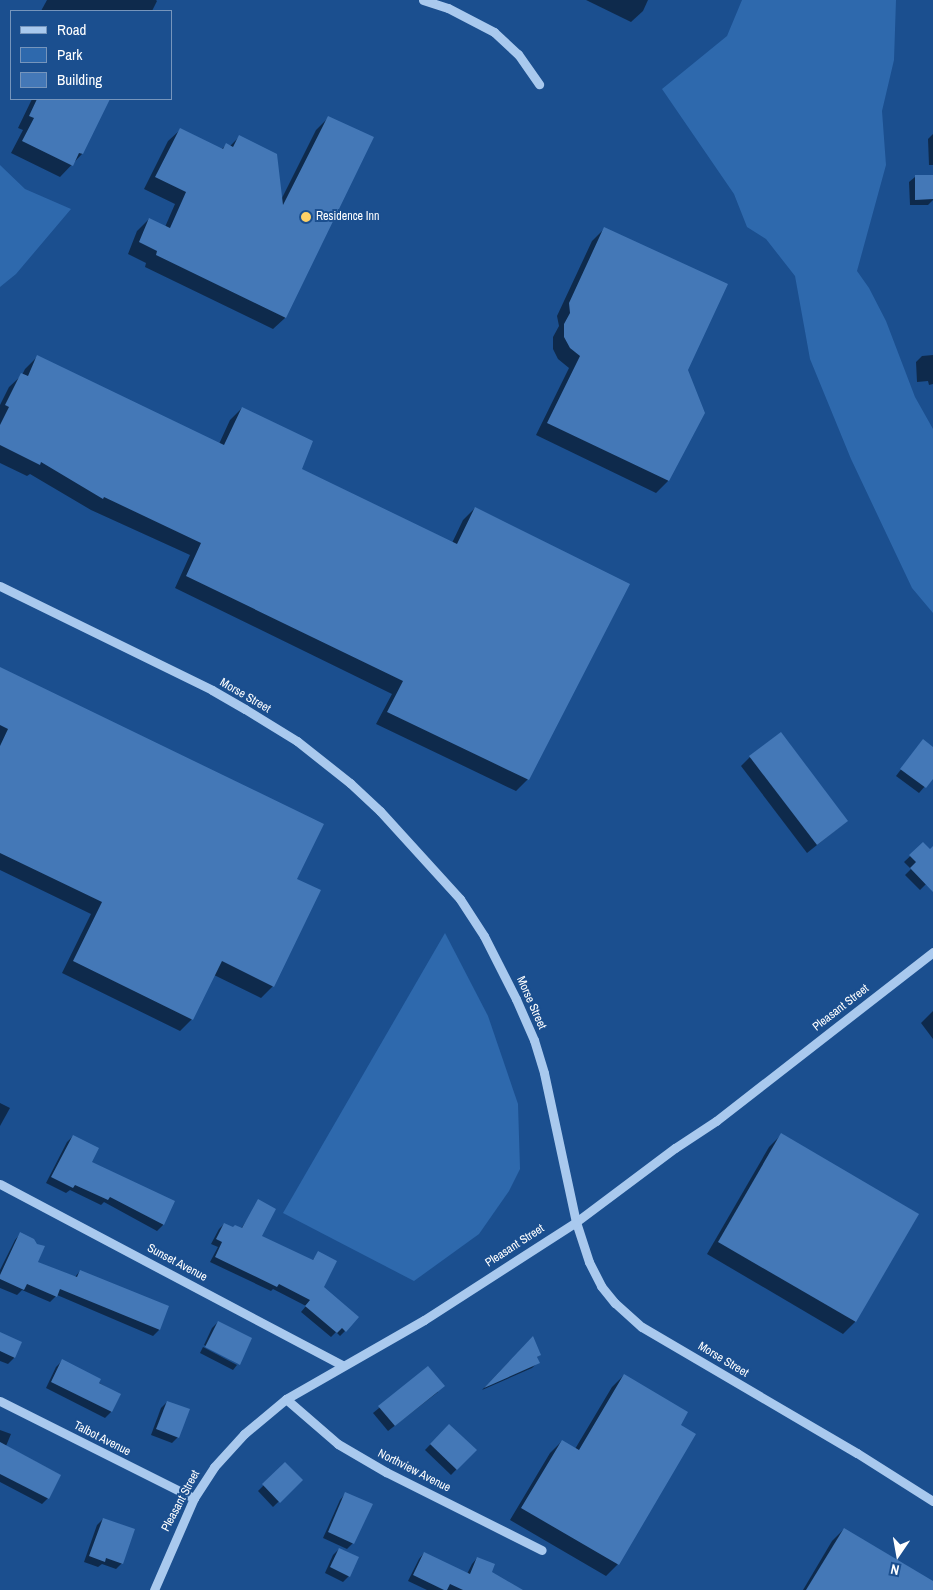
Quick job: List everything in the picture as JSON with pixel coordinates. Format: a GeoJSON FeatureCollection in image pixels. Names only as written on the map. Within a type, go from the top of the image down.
{"type":"FeatureCollection","features":[{"type":"Feature","properties":{"kind":"street"},"geometry":{"type":"LineString","coordinates":[[423,0],[448,8],[494,32],[518,54],[540,84]]}},
{"type":"Feature","properties":{"kind":"street","name":"Morse Street"},"geometry":{"type":"LineString","coordinates":[[0,586],[212,690],[297,740],[350,783],[417,849],[460,899],[484,936],[534,1040],[544,1073],[576,1222],[589,1262],[602,1286],[615,1304],[642,1327],[848,1448],[933,1501]]}},
{"type":"Feature","properties":{"kind":"street","name":"Pleasant Street"},"geometry":{"type":"LineString","coordinates":[[154,1590],[194,1498],[214,1467],[244,1434],[286,1399],[342,1365],[424,1320],[576,1222],[675,1148],[716,1121],[933,952]]}},
{"type":"Feature","properties":{"kind":"street","name":"Sunset Avenue"},"geometry":{"type":"LineString","coordinates":[[0,1184],[342,1365]]}},
{"type":"Feature","properties":{"kind":"street","name":"Northview Avenue"},"geometry":{"type":"LineString","coordinates":[[286,1399],[338,1444],[386,1472],[542,1550]]}},
{"type":"Feature","properties":{"kind":"street","name":"Talbot Avenue"},"geometry":{"type":"LineString","coordinates":[[0,1401],[194,1498]]}},
{"type":"Feature","properties":{"kind":"green space"},"geometry":{"type":"Polygon","coordinates":[[[742,0],[896,0],[894,60],[882,111],[886,165],[857,271],[869,288],[886,321],[915,397],[933,429],[933,613],[912,588],[851,459],[810,359],[795,276],[766,239],[747,227],[734,194],[662,89],[727,36],[742,0]]]}},
{"type":"Feature","properties":{"kind":"green space"},"geometry":{"type":"Polygon","coordinates":[[[0,165],[25,189],[71,209],[16,274],[0,287],[0,165]]]}},
{"type":"Feature","properties":{"kind":"green space"},"geometry":{"type":"Polygon","coordinates":[[[445,933],[488,1016],[518,1104],[520,1169],[509,1191],[479,1234],[414,1281],[283,1213],[445,933]]]}},
{"type":"Feature","properties":{"kind":"building"},"geometry":{"type":"Polygon","coordinates":[[[37,100],[110,100],[83,154],[79,153],[73,166],[22,141],[34,118],[29,116],[37,100]]]}},
{"type":"Feature","properties":{"kind":"building","name":"Residence Inn"},"geometry":{"type":"Polygon","coordinates":[[[328,116],[374,137],[286,318],[156,255],[157,251],[139,242],[149,218],[170,228],[186,192],[155,177],[180,128],[223,149],[226,143],[233,147],[239,135],[277,154],[283,205],[328,116]]]}},
{"type":"Feature","properties":{"kind":"building"},"geometry":{"type":"Polygon","coordinates":[[[915,175],[933,175],[933,199],[915,200],[915,175]]]}},
{"type":"Feature","properties":{"kind":"building"},"geometry":{"type":"Polygon","coordinates":[[[604,227],[728,284],[688,370],[705,413],[669,481],[547,423],[580,356],[570,348],[564,337],[564,324],[570,313],[569,303],[604,227]]]}},
{"type":"Feature","properties":{"kind":"building"},"geometry":{"type":"Polygon","coordinates":[[[37,355],[224,445],[242,407],[313,441],[302,469],[457,544],[475,507],[630,584],[529,780],[387,712],[403,681],[186,576],[201,543],[104,497],[103,499],[41,462],[40,465],[0,445],[0,425],[9,407],[5,405],[21,373],[28,376],[37,355]]]}},
{"type":"Feature","properties":{"kind":"building"},"geometry":{"type":"Polygon","coordinates":[[[0,667],[324,824],[297,879],[321,890],[274,987],[222,961],[193,1020],[73,961],[102,902],[0,853],[0,746],[8,729],[0,725],[0,667]]]}},
{"type":"Feature","properties":{"kind":"building"},"geometry":{"type":"Polygon","coordinates":[[[781,732],[848,821],[817,845],[749,756],[781,732]]]}},
{"type":"Feature","properties":{"kind":"building"},"geometry":{"type":"Polygon","coordinates":[[[923,739],[933,747],[933,779],[926,788],[900,769],[923,739]]]}},
{"type":"Feature","properties":{"kind":"building"},"geometry":{"type":"Polygon","coordinates":[[[923,842],[930,849],[933,846],[933,892],[910,868],[916,862],[909,855],[923,842]]]}},
{"type":"Feature","properties":{"kind":"building"},"geometry":{"type":"Polygon","coordinates":[[[781,1133],[919,1214],[856,1322],[718,1242],[781,1133]]]}},
{"type":"Feature","properties":{"kind":"building"},"geometry":{"type":"Polygon","coordinates":[[[73,1135],[99,1148],[92,1162],[175,1201],[164,1225],[110,1197],[108,1200],[75,1185],[73,1188],[51,1177],[73,1135]]]}},
{"type":"Feature","properties":{"kind":"building"},"geometry":{"type":"Polygon","coordinates":[[[258,1199],[276,1209],[262,1236],[313,1260],[318,1251],[337,1261],[324,1287],[359,1317],[346,1332],[342,1328],[337,1333],[305,1306],[310,1300],[279,1284],[277,1287],[215,1257],[222,1242],[216,1239],[224,1223],[242,1228],[258,1199]]]}},
{"type":"Feature","properties":{"kind":"building"},"geometry":{"type":"Polygon","coordinates":[[[20,1232],[34,1239],[37,1244],[45,1246],[38,1262],[77,1277],[80,1270],[169,1306],[160,1330],[60,1289],[57,1297],[27,1284],[24,1290],[0,1279],[0,1275],[20,1232]]]}},
{"type":"Feature","properties":{"kind":"building"},"geometry":{"type":"Polygon","coordinates":[[[218,1321],[252,1338],[240,1365],[205,1347],[218,1321]]]}},
{"type":"Feature","properties":{"kind":"building"},"geometry":{"type":"Polygon","coordinates":[[[0,1332],[22,1342],[15,1358],[0,1351],[0,1332]]]}},
{"type":"Feature","properties":{"kind":"building"},"geometry":{"type":"Polygon","coordinates":[[[533,1336],[541,1355],[537,1357],[540,1363],[484,1388],[533,1336]]]}},
{"type":"Feature","properties":{"kind":"building"},"geometry":{"type":"Polygon","coordinates":[[[62,1359],[101,1379],[99,1383],[121,1394],[112,1412],[51,1382],[62,1359]]]}},
{"type":"Feature","properties":{"kind":"building"},"geometry":{"type":"Polygon","coordinates":[[[428,1366],[445,1386],[395,1426],[378,1406],[428,1366]]]}},
{"type":"Feature","properties":{"kind":"building"},"geometry":{"type":"Polygon","coordinates":[[[624,1374],[688,1412],[681,1425],[696,1434],[619,1565],[521,1508],[562,1440],[579,1450],[624,1374]]]}},
{"type":"Feature","properties":{"kind":"building"},"geometry":{"type":"Polygon","coordinates":[[[167,1401],[190,1409],[179,1438],[156,1429],[167,1401]]]}},
{"type":"Feature","properties":{"kind":"building"},"geometry":{"type":"Polygon","coordinates":[[[449,1424],[477,1450],[457,1470],[430,1444],[449,1424]]]}},
{"type":"Feature","properties":{"kind":"building"},"geometry":{"type":"Polygon","coordinates":[[[0,1442],[61,1475],[49,1499],[0,1474],[0,1442]]]}},
{"type":"Feature","properties":{"kind":"building"},"geometry":{"type":"Polygon","coordinates":[[[285,1462],[303,1480],[280,1503],[262,1484],[285,1462]]]}},
{"type":"Feature","properties":{"kind":"building"},"geometry":{"type":"Polygon","coordinates":[[[345,1492],[373,1504],[354,1544],[328,1532],[345,1492]]]}},
{"type":"Feature","properties":{"kind":"building"},"geometry":{"type":"Polygon","coordinates":[[[103,1518],[135,1529],[123,1564],[106,1558],[105,1562],[89,1556],[103,1518]]]}},
{"type":"Feature","properties":{"kind":"building"},"geometry":{"type":"Polygon","coordinates":[[[844,1528],[933,1581],[933,1590],[806,1590],[844,1528]]]}},
{"type":"Feature","properties":{"kind":"building"},"geometry":{"type":"Polygon","coordinates":[[[339,1548],[359,1557],[350,1577],[330,1567],[339,1548]]]}},
{"type":"Feature","properties":{"kind":"building"},"geometry":{"type":"Polygon","coordinates":[[[424,1552],[470,1574],[477,1557],[495,1564],[492,1572],[523,1590],[463,1590],[450,1584],[447,1590],[444,1590],[413,1575],[424,1552]]]}},
{"type":"Feature","properties":{"kind":"place","name":"Residence Inn"},"geometry":{"type":"Point","coordinates":[306,217]}}]}
